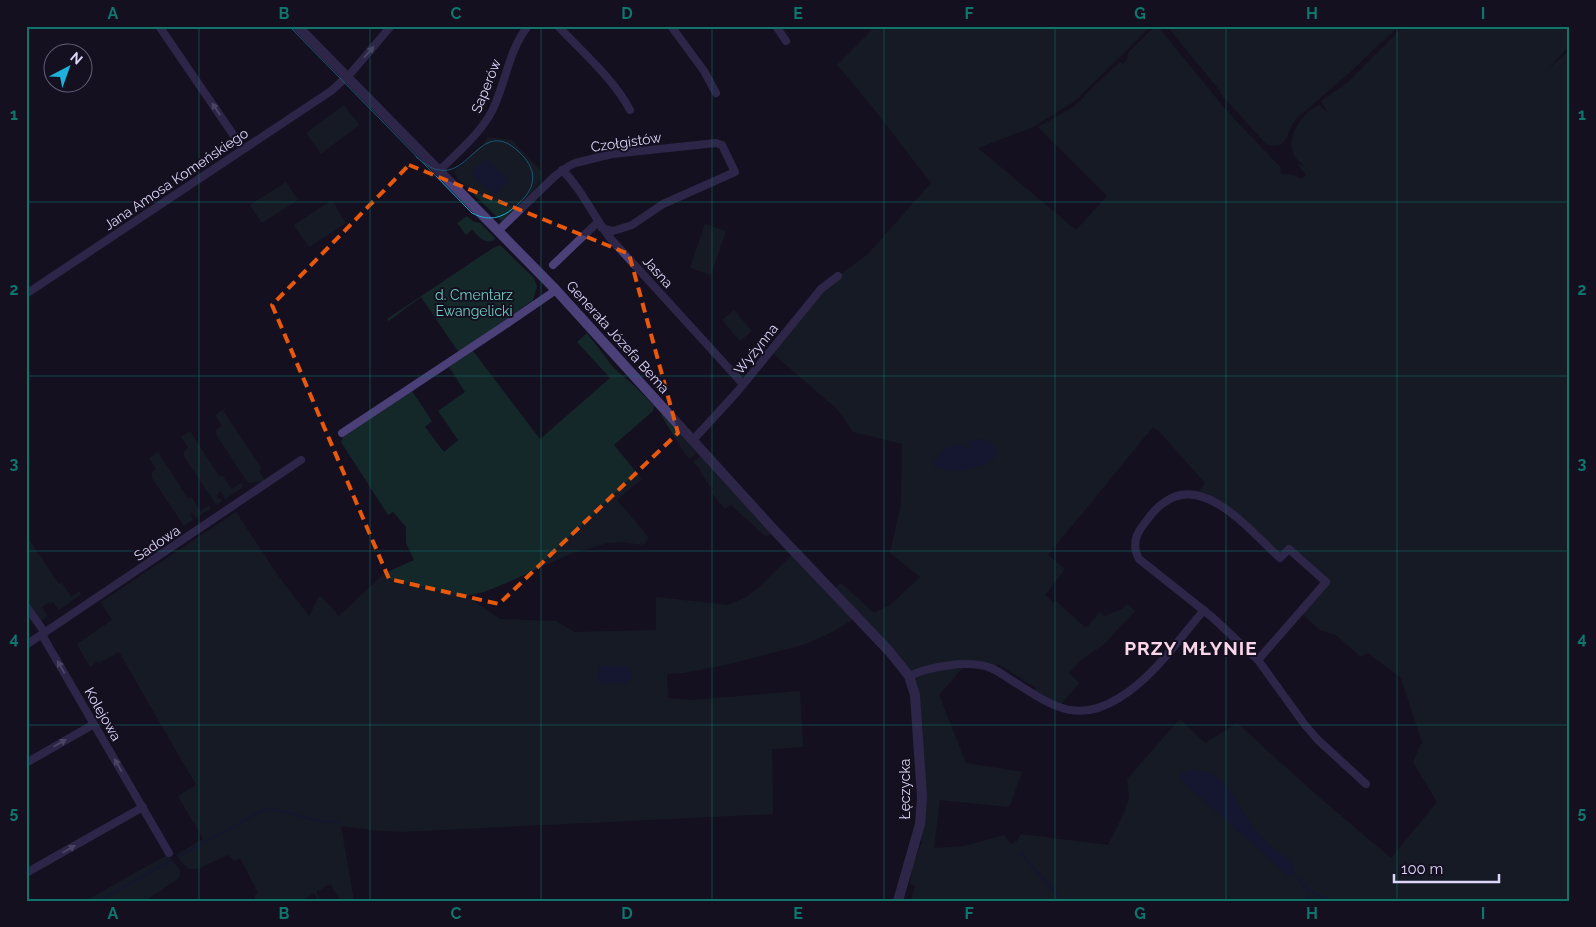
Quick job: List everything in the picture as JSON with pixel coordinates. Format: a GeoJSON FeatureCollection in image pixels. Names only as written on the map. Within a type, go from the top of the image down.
{"type":"FeatureCollection","features":[{"type":"Feature","properties":{"kind":"street"},"geometry":{"type":"LineString","coordinates":[[159,26],[243,149]]}},
{"type":"Feature","properties":{"kind":"street","name":"Generała Józefa Bema"},"geometry":{"type":"LineString","coordinates":[[296,26],[556,290],[817,576],[889,651],[909,676]]}},
{"type":"Feature","properties":{"kind":"street","name":"Jana Amosa Komeńskiego"},"geometry":{"type":"LineString","coordinates":[[26,293],[291,119],[338,85],[391,26]]}},
{"type":"Feature","properties":{"kind":"street","name":"Saperów"},"geometry":{"type":"LineString","coordinates":[[439,171],[487,120],[493,109],[515,47],[528,26]]}},
{"type":"Feature","properties":{"kind":"street"},"geometry":{"type":"LineString","coordinates":[[558,26],[611,83],[630,110]]}},
{"type":"Feature","properties":{"kind":"street"},"geometry":{"type":"LineString","coordinates":[[671,26],[704,71],[716,93]]}},
{"type":"Feature","properties":{"kind":"street"},"geometry":{"type":"LineString","coordinates":[[776,26],[786,41]]}},
{"type":"Feature","properties":{"kind":"street","name":"Czołgistów"},"geometry":{"type":"LineString","coordinates":[[498,231],[562,170],[575,163],[600,156],[716,142],[722,145],[735,172],[663,204],[632,225],[613,230],[600,225]]}},
{"type":"Feature","properties":{"kind":"street","name":"Jasna"},"geometry":{"type":"LineString","coordinates":[[562,170],[572,180],[600,225],[743,384]]}},
{"type":"Feature","properties":{"kind":"street"},"geometry":{"type":"LineString","coordinates":[[553,264],[600,225]]}},
{"type":"Feature","properties":{"kind":"street","name":"Wyżynna"},"geometry":{"type":"LineString","coordinates":[[693,440],[743,384],[821,288],[838,276]]}},
{"type":"Feature","properties":{"kind":"street"},"geometry":{"type":"LineString","coordinates":[[342,433],[556,290]]}},
{"type":"Feature","properties":{"kind":"street","name":"Sadowa"},"geometry":{"type":"LineString","coordinates":[[26,645],[301,460]]}},
{"type":"Feature","properties":{"kind":"street"},"geometry":{"type":"LineString","coordinates":[[1258,660],[1326,582],[1288,549],[1280,558],[1213,500],[1197,494],[1186,494],[1165,501],[1151,515],[1138,533],[1135,551],[1140,560],[1204,610],[1258,660],[1318,740],[1366,784]]}},
{"type":"Feature","properties":{"kind":"street","name":"Kolejowa"},"geometry":{"type":"LineString","coordinates":[[26,606],[170,853]]}},
{"type":"Feature","properties":{"kind":"street"},"geometry":{"type":"LineString","coordinates":[[909,676],[956,664],[981,665],[994,670],[1053,706],[1073,711],[1093,708],[1114,701],[1136,686],[1164,658],[1204,610]]}},
{"type":"Feature","properties":{"kind":"street","name":"Łęczycka"},"geometry":{"type":"LineString","coordinates":[[898,901],[916,841],[922,812],[916,695],[909,676]]}},
{"type":"Feature","properties":{"kind":"street"},"geometry":{"type":"LineString","coordinates":[[26,763],[94,724]]}},
{"type":"Feature","properties":{"kind":"street"},"geometry":{"type":"LineString","coordinates":[[26,873],[143,807]]}},
{"type":"Feature","properties":{"kind":"highlighted area"},"geometry":{"type":"Polygon","coordinates":[[[409,165],[629,254],[678,433],[499,604],[389,579],[272,305],[409,165]]]}},
{"type":"Feature","properties":{"kind":"green space"},"geometry":{"type":"Polygon","coordinates":[[[876,26],[1151,26],[1075,101],[1033,127],[978,148],[1076,230],[1107,196],[1038,127],[1079,102],[1120,62],[1123,64],[1127,60],[1128,53],[1153,28],[1159,28],[1227,111],[1280,167],[1281,174],[1294,175],[1301,179],[1306,175],[1297,163],[1304,166],[1295,157],[1292,150],[1293,135],[1296,127],[1307,114],[1319,105],[1329,114],[1321,101],[1347,83],[1404,26],[1570,26],[1570,45],[1548,69],[1570,50],[1570,901],[911,901],[915,886],[910,884],[912,867],[922,841],[920,839],[923,766],[920,697],[917,685],[833,590],[841,583],[874,613],[890,605],[920,577],[890,553],[901,504],[902,444],[853,432],[837,409],[770,351],[821,289],[868,254],[931,183],[870,104],[837,65],[876,26]],[[1153,427],[1048,555],[1065,569],[1045,595],[1054,603],[1056,601],[1086,628],[1100,612],[1104,616],[1122,609],[1127,604],[1135,611],[1103,645],[1081,660],[1069,673],[1079,683],[1058,708],[1033,693],[1036,688],[998,664],[994,670],[966,664],[939,695],[966,763],[1022,772],[1009,807],[940,800],[934,848],[964,846],[1004,835],[1011,844],[1017,841],[1021,834],[1108,845],[1125,811],[1129,797],[1127,779],[1180,719],[1205,743],[1237,723],[1321,799],[1391,858],[1437,802],[1413,762],[1422,742],[1401,678],[1368,653],[1360,656],[1336,635],[1320,630],[1300,612],[1326,582],[1289,549],[1280,558],[1236,518],[1197,494],[1205,483],[1159,431],[1153,427]]]}},
{"type":"Feature","properties":{"kind":"green space"},"geometry":{"type":"Polygon","coordinates":[[[1167,26],[1399,26],[1297,118],[1283,142],[1274,146],[1266,144],[1220,93],[1167,26]]]}},
{"type":"Feature","properties":{"kind":"green space"},"geometry":{"type":"Polygon","coordinates":[[[344,105],[359,125],[321,154],[306,133],[344,105]]]}},
{"type":"Feature","properties":{"kind":"green space"},"geometry":{"type":"Polygon","coordinates":[[[488,137],[512,140],[541,171],[540,179],[533,193],[503,223],[457,178],[454,171],[483,145],[488,137]]]}},
{"type":"Feature","properties":{"kind":"green space"},"geometry":{"type":"Polygon","coordinates":[[[286,182],[298,200],[262,223],[250,205],[286,182]]]}},
{"type":"Feature","properties":{"kind":"green space"},"geometry":{"type":"Polygon","coordinates":[[[332,200],[346,223],[309,247],[294,225],[332,200]]]}},
{"type":"Feature","properties":{"kind":"green space"},"geometry":{"type":"Polygon","coordinates":[[[467,216],[474,222],[480,223],[495,238],[494,240],[484,241],[472,230],[466,235],[457,223],[467,216]]]}},
{"type":"Feature","properties":{"kind":"green space"},"geometry":{"type":"Polygon","coordinates":[[[705,224],[726,231],[711,275],[690,268],[705,224]]]}},
{"type":"Feature","properties":{"kind":"green space","name":"d. Cmentarz Ewangelicki"},"geometry":{"type":"Polygon","coordinates":[[[500,245],[534,278],[537,287],[533,300],[459,353],[421,297],[389,321],[387,319],[493,248],[500,245]]]}},
{"type":"Feature","properties":{"kind":"green space"},"geometry":{"type":"Polygon","coordinates":[[[734,310],[752,331],[740,341],[722,320],[734,310]]]}},
{"type":"Feature","properties":{"kind":"green space"},"geometry":{"type":"Polygon","coordinates":[[[587,333],[614,368],[654,406],[653,411],[614,445],[642,479],[617,500],[649,538],[643,545],[622,542],[608,543],[570,554],[511,581],[484,592],[467,596],[500,619],[556,621],[575,632],[656,630],[656,597],[728,605],[746,597],[757,589],[793,554],[854,619],[806,644],[730,664],[683,673],[667,674],[668,698],[692,700],[800,691],[803,747],[772,749],[773,814],[400,832],[341,826],[354,901],[341,901],[330,884],[316,892],[321,901],[319,901],[314,893],[302,901],[263,901],[260,899],[256,901],[254,896],[258,893],[240,858],[235,861],[228,855],[197,869],[188,869],[176,855],[203,839],[178,796],[196,785],[119,652],[99,663],[98,661],[90,667],[77,644],[112,620],[101,602],[236,512],[279,577],[309,616],[320,595],[339,616],[385,573],[414,560],[406,543],[406,527],[393,512],[388,515],[341,442],[343,437],[412,391],[432,421],[425,427],[444,452],[458,440],[438,411],[465,392],[449,367],[473,351],[540,439],[610,378],[577,342],[587,333]]]}},
{"type":"Feature","properties":{"kind":"green space"},"geometry":{"type":"Polygon","coordinates":[[[230,405],[223,411],[262,469],[259,471],[264,481],[248,483],[217,436],[216,430],[222,426],[215,415],[230,405]]]}},
{"type":"Feature","properties":{"kind":"green space"},"geometry":{"type":"Polygon","coordinates":[[[662,414],[697,453],[690,459],[685,454],[662,414]]]}},
{"type":"Feature","properties":{"kind":"green space"},"geometry":{"type":"Polygon","coordinates":[[[190,431],[220,477],[222,475],[232,489],[241,483],[242,485],[242,488],[225,499],[221,491],[218,493],[217,498],[221,498],[222,501],[216,505],[184,456],[184,452],[188,447],[181,437],[190,431]]]}},
{"type":"Feature","properties":{"kind":"green space"},"geometry":{"type":"Polygon","coordinates":[[[158,452],[188,499],[192,497],[200,511],[210,505],[210,509],[196,518],[192,512],[190,514],[193,520],[184,526],[152,478],[152,472],[156,469],[149,458],[158,452]]]}},
{"type":"Feature","properties":{"kind":"green space"},"geometry":{"type":"Polygon","coordinates":[[[700,456],[770,533],[769,535],[765,536],[731,505],[725,509],[709,489],[712,491],[714,489],[693,462],[700,456]]]}},
{"type":"Feature","properties":{"kind":"green space"},"geometry":{"type":"Polygon","coordinates":[[[28,538],[59,584],[62,583],[71,597],[80,591],[80,595],[59,610],[53,602],[50,604],[49,602],[42,607],[47,616],[49,615],[41,621],[26,599],[26,539],[28,538]]]}},
{"type":"Feature","properties":{"kind":"green space"},"geometry":{"type":"Polygon","coordinates":[[[167,855],[179,869],[180,875],[178,879],[144,901],[85,901],[167,855]]]}},
{"type":"Feature","properties":{"kind":"water"},"geometry":{"type":"Polygon","coordinates":[[[486,158],[509,181],[494,196],[471,173],[486,158]]]}},
{"type":"Feature","properties":{"kind":"water"},"geometry":{"type":"Polygon","coordinates":[[[984,439],[990,441],[997,452],[986,463],[978,467],[957,470],[948,470],[933,465],[940,453],[946,448],[959,444],[967,448],[969,447],[968,441],[984,439]]]}},
{"type":"Feature","properties":{"kind":"water"},"geometry":{"type":"Polygon","coordinates":[[[600,666],[627,666],[632,670],[632,678],[626,683],[603,684],[598,675],[600,666]]]}},
{"type":"Feature","properties":{"kind":"water"},"geometry":{"type":"Polygon","coordinates":[[[1188,770],[1202,771],[1222,781],[1260,835],[1291,862],[1294,868],[1292,875],[1287,875],[1180,779],[1180,775],[1188,770]]]}},
{"type":"Feature","properties":{"kind":"waterway"},"geometry":{"type":"LineString","coordinates":[[179,856],[264,810],[279,810],[318,821],[339,822]]}},
{"type":"Feature","properties":{"kind":"waterway"},"geometry":{"type":"LineString","coordinates":[[1020,852],[1058,896]]}},
{"type":"Feature","properties":{"kind":"waterway"},"geometry":{"type":"LineString","coordinates":[[99,901],[170,861]]}},
{"type":"Feature","properties":{"kind":"waterway"},"geometry":{"type":"LineString","coordinates":[[1298,878],[1307,889],[1308,901]]}},
{"type":"Feature","properties":{"kind":"waterway"},"geometry":{"type":"LineString","coordinates":[[1307,889],[1329,901]]}},
{"type":"Feature","properties":{"kind":"tram line"},"geometry":{"type":"LineString","coordinates":[[289,26],[472,213],[485,218],[503,215],[514,208],[525,197],[532,184],[532,170],[529,164],[518,151],[506,143],[495,141],[486,144],[460,165],[450,170],[433,168],[427,165],[424,163],[421,161],[416,157]]}},
{"type":"Feature","properties":{"kind":"district","name":"PRZY MŁYNIE"},"geometry":{"type":"Point","coordinates":[1191,648]}}]}
